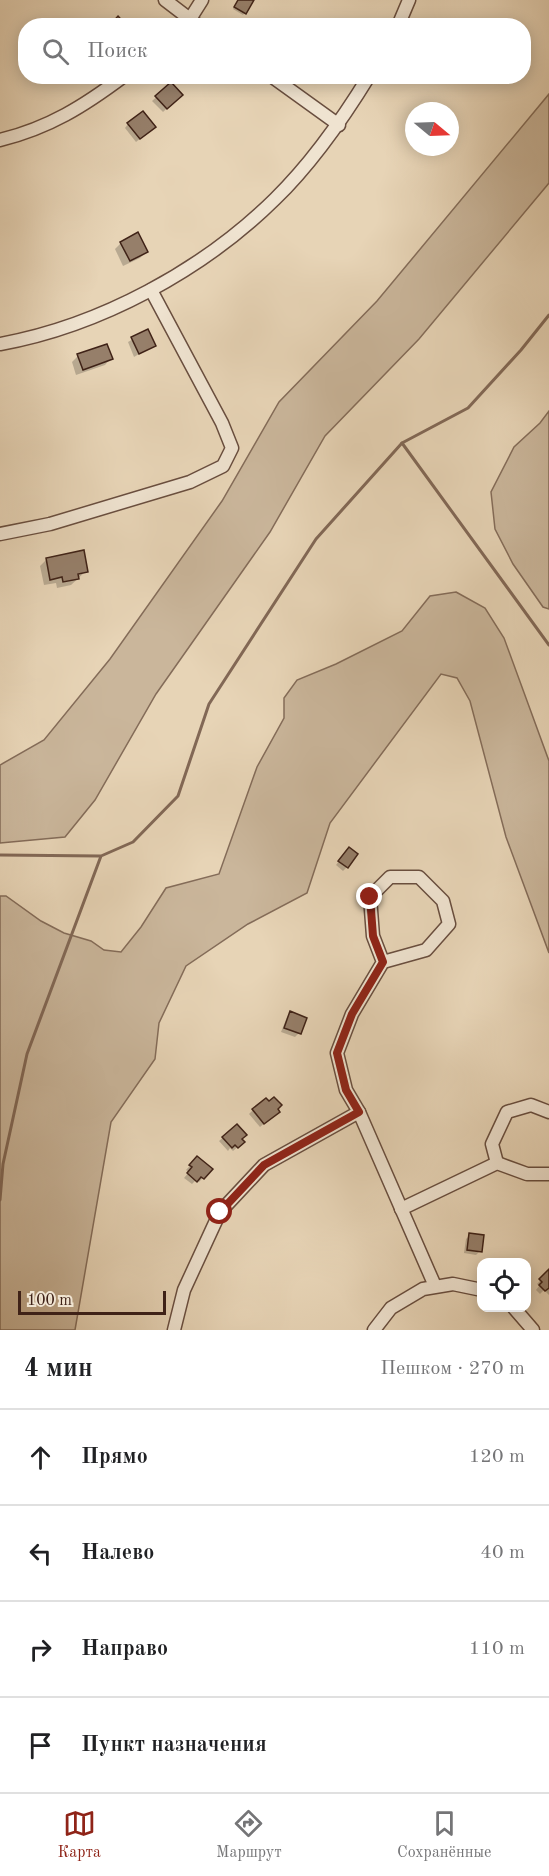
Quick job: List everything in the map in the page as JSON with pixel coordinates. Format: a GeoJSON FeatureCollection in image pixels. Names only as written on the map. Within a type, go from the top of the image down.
{"type":"FeatureCollection","features":[{"type":"Feature","properties":{"kind":"street"},"geometry":{"type":"LineString","coordinates":[[165,0],[185,18]]}},
{"type":"Feature","properties":{"kind":"street"},"geometry":{"type":"LineString","coordinates":[[193,18],[202,0]]}},
{"type":"Feature","properties":{"kind":"street"},"geometry":{"type":"LineString","coordinates":[[401,18],[409,0]]}},
{"type":"Feature","properties":{"kind":"street"},"geometry":{"type":"LineString","coordinates":[[0,140],[30,133],[89,103],[114,84]]}},
{"type":"Feature","properties":{"kind":"street"},"geometry":{"type":"LineString","coordinates":[[282,84],[339,125]]}},
{"type":"Feature","properties":{"kind":"street"},"geometry":{"type":"LineString","coordinates":[[0,344],[80,323],[151,290],[219,248],[268,206],[339,125],[364,84]]}},
{"type":"Feature","properties":{"kind":"street"},"geometry":{"type":"LineString","coordinates":[[0,534],[50,524],[190,482],[223,466],[232,448],[222,423],[151,290]]}},
{"type":"Feature","properties":{"kind":"street"},"geometry":{"type":"LineString","coordinates":[[383,962],[373,936],[370,897],[390,877],[419,877],[443,901],[448,924],[426,950],[383,962],[352,1014],[337,1053],[346,1090],[359,1112],[435,1286]]}},
{"type":"Feature","properties":{"kind":"street"},"geometry":{"type":"LineString","coordinates":[[497,1162],[492,1144],[507,1112],[531,1105],[549,1112]]}},
{"type":"Feature","properties":{"kind":"street"},"geometry":{"type":"LineString","coordinates":[[174,1330],[184,1290],[220,1212],[264,1165],[359,1112]]}},
{"type":"Feature","properties":{"kind":"street"},"geometry":{"type":"LineString","coordinates":[[401,1209],[497,1162],[526,1174],[549,1174]]}},
{"type":"Feature","properties":{"kind":"street"},"geometry":{"type":"LineString","coordinates":[[374,1330],[391,1308],[423,1289],[453,1284],[477,1289]]}},
{"type":"Feature","properties":{"kind":"street"},"geometry":{"type":"LineString","coordinates":[[517,1312],[533,1330]]}},
{"type":"Feature","properties":{"kind":"shaded area"},"geometry":{"type":"Polygon","coordinates":[[[549,94],[549,183],[419,339],[325,436],[270,532],[156,694],[95,800],[65,837],[0,843],[0,765],[44,740],[110,659],[222,501],[279,402],[377,301],[549,94]]]}},
{"type":"Feature","properties":{"kind":"shaded area"},"geometry":{"type":"Polygon","coordinates":[[[549,411],[549,609],[543,607],[513,564],[495,529],[491,492],[514,447],[540,423],[549,411]]]}},
{"type":"Feature","properties":{"kind":"shaded area"},"geometry":{"type":"Polygon","coordinates":[[[456,592],[485,608],[504,638],[549,761],[549,953],[506,837],[470,701],[457,678],[441,674],[330,823],[307,893],[248,924],[186,966],[159,1023],[155,1059],[111,1122],[75,1330],[0,1330],[0,896],[6,896],[41,921],[64,933],[91,941],[104,950],[121,952],[141,927],[166,888],[219,874],[257,767],[284,718],[284,698],[297,680],[336,664],[402,631],[430,596],[456,592]]]}},
{"type":"Feature","properties":{"kind":"building"},"geometry":{"type":"Polygon","coordinates":[[[238,0],[254,0],[246,14],[234,7],[238,0]]]}},
{"type":"Feature","properties":{"kind":"building"},"geometry":{"type":"Polygon","coordinates":[[[169,84],[173,84],[183,95],[167,109],[155,96],[169,84]]]}},
{"type":"Feature","properties":{"kind":"building"},"geometry":{"type":"Polygon","coordinates":[[[143,111],[156,127],[140,139],[127,123],[143,111]]]}},
{"type":"Feature","properties":{"kind":"building"},"geometry":{"type":"Polygon","coordinates":[[[138,232],[148,252],[130,261],[120,242],[138,232]]]}},
{"type":"Feature","properties":{"kind":"building"},"geometry":{"type":"Polygon","coordinates":[[[148,329],[156,346],[139,354],[131,337],[148,329]]]}},
{"type":"Feature","properties":{"kind":"building"},"geometry":{"type":"Polygon","coordinates":[[[107,344],[113,359],[83,370],[77,354],[107,344]]]}},
{"type":"Feature","properties":{"kind":"building"},"geometry":{"type":"Polygon","coordinates":[[[84,550],[88,572],[78,574],[79,579],[63,582],[62,577],[50,580],[46,558],[84,550]]]}},
{"type":"Feature","properties":{"kind":"building"},"geometry":{"type":"Polygon","coordinates":[[[349,847],[358,854],[348,868],[338,861],[349,847]]]}},
{"type":"Feature","properties":{"kind":"building"},"geometry":{"type":"Polygon","coordinates":[[[290,1011],[307,1018],[301,1034],[284,1028],[290,1011]]]}},
{"type":"Feature","properties":{"kind":"building"},"geometry":{"type":"Polygon","coordinates":[[[274,1097],[282,1105],[278,1109],[280,1112],[264,1124],[252,1109],[266,1098],[269,1101],[274,1097]]]}},
{"type":"Feature","properties":{"kind":"building"},"geometry":{"type":"Polygon","coordinates":[[[237,1124],[247,1135],[242,1139],[245,1142],[238,1148],[235,1145],[232,1148],[222,1137],[237,1124]]]}},
{"type":"Feature","properties":{"kind":"building"},"geometry":{"type":"Polygon","coordinates":[[[197,1156],[213,1169],[204,1179],[201,1177],[197,1182],[187,1173],[192,1167],[189,1165],[197,1156]]]}},
{"type":"Feature","properties":{"kind":"building"},"geometry":{"type":"Polygon","coordinates":[[[469,1233],[484,1235],[482,1252],[467,1250],[469,1233]]]}},
{"type":"Feature","properties":{"kind":"building"},"geometry":{"type":"Polygon","coordinates":[[[549,1269],[549,1288],[545,1291],[539,1285],[542,1282],[539,1279],[549,1269]]]}},
{"type":"Feature","properties":{"kind":"waterway"},"geometry":{"type":"LineString","coordinates":[[0,1200],[3,1164],[27,1054],[101,856],[133,842],[178,796],[209,704],[316,539],[402,443],[468,408],[521,350],[549,315]]}},
{"type":"Feature","properties":{"kind":"waterway"},"geometry":{"type":"LineString","coordinates":[[402,443],[549,645]]}},
{"type":"Feature","properties":{"kind":"waterway"},"geometry":{"type":"LineString","coordinates":[[0,855],[100,856]]}},
{"type":"Feature","properties":{"kind":"route"},"geometry":{"type":"LineString","coordinates":[[220,1212],[264,1165],[359,1112],[346,1090],[337,1053],[352,1014],[383,962],[373,936],[370,897]]}}]}
